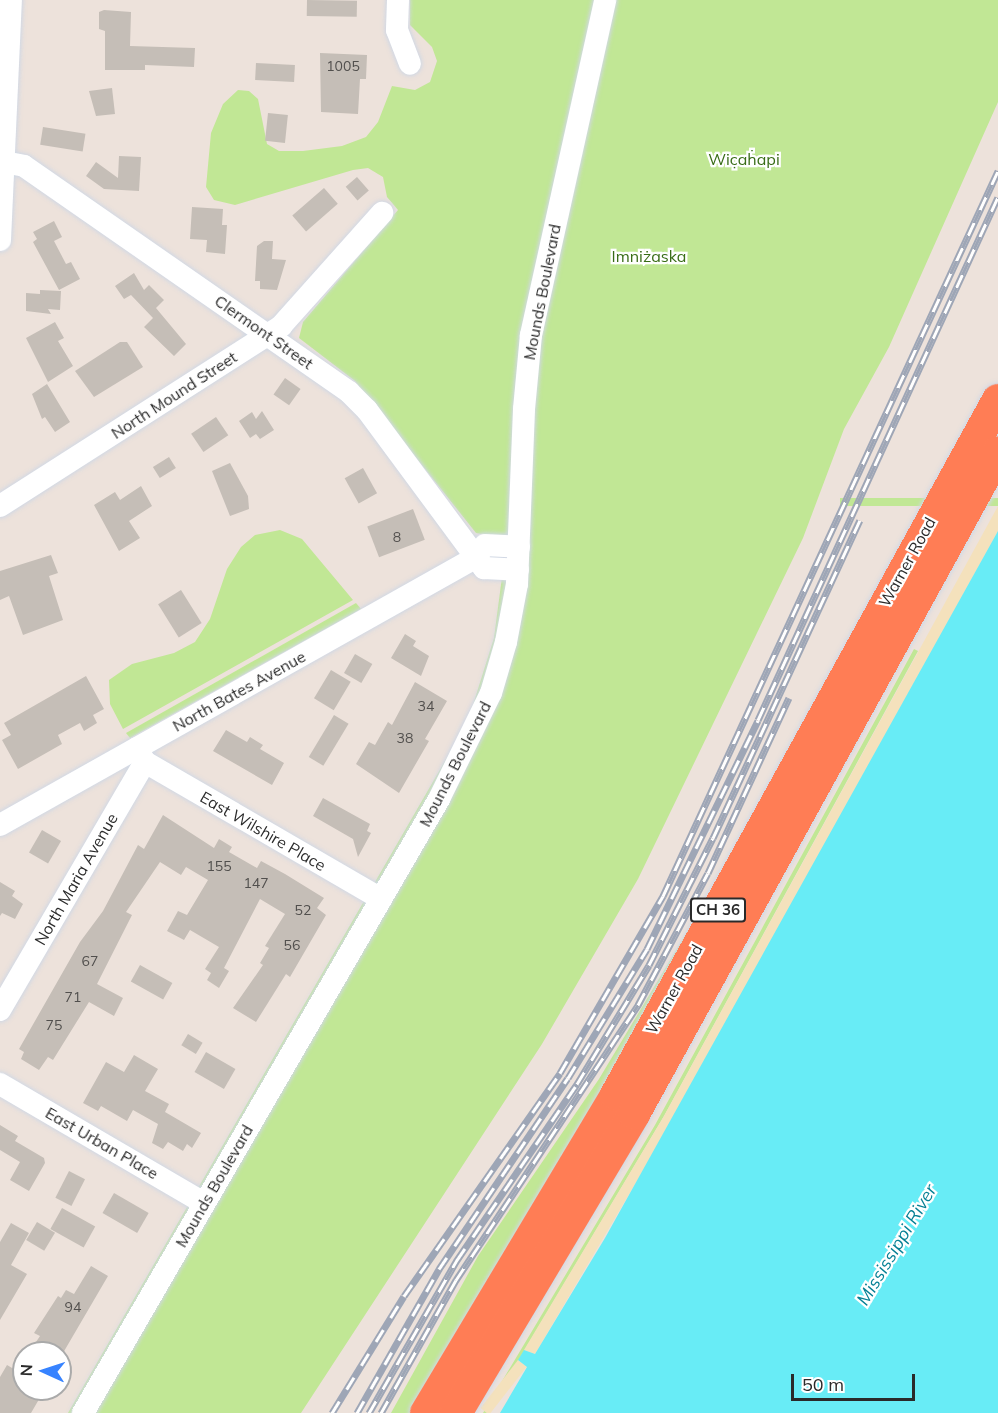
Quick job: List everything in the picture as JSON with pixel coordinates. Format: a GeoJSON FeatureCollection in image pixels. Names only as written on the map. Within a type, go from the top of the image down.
{"type":"FeatureCollection","features":[{"type":"Feature","properties":{"kind":"highway"},"geometry":{"type":"LineString","coordinates":[[960,465],[998,384]]}},
{"type":"Feature","properties":{"kind":"highway","name":"Warner Road"},"geometry":{"type":"LineString","coordinates":[[426,1413],[616,1095],[960,465],[998,400]]}},
{"type":"Feature","properties":{"kind":"highway","name":"Warner Road"},"geometry":{"type":"LineString","coordinates":[[456,1413],[634,1114],[998,452]]}},
{"type":"Feature","properties":{"kind":"street"},"geometry":{"type":"LineString","coordinates":[[0,240],[11,0]]}},
{"type":"Feature","properties":{"kind":"street"},"geometry":{"type":"LineString","coordinates":[[398,0],[397,30],[410,64]]}},
{"type":"Feature","properties":{"kind":"street","name":"Mounds Boulevard"},"geometry":{"type":"LineString","coordinates":[[83,1413],[449,781],[484,710],[505,649],[518,570],[524,409],[531,335],[605,0]]}},
{"type":"Feature","properties":{"kind":"street","name":"Clermont Street"},"geometry":{"type":"LineString","coordinates":[[4,162],[24,166],[268,334],[359,400],[484,568],[518,570]]}},
{"type":"Feature","properties":{"kind":"street","name":"North Mound Street"},"geometry":{"type":"LineString","coordinates":[[0,506],[268,334],[291,316],[382,213]]}},
{"type":"Feature","properties":{"kind":"street"},"geometry":{"type":"LineString","coordinates":[[477,556],[486,545],[519,547]]}},
{"type":"Feature","properties":{"kind":"street","name":"North Bates Avenue"},"geometry":{"type":"LineString","coordinates":[[0,825],[141,755],[477,556]]}},
{"type":"Feature","properties":{"kind":"street","name":"East Wilshire Place"},"geometry":{"type":"LineString","coordinates":[[141,755],[381,899]]}},
{"type":"Feature","properties":{"kind":"street","name":"North Maria Avenue"},"geometry":{"type":"LineString","coordinates":[[0,1011],[141,755]]}},
{"type":"Feature","properties":{"kind":"street","name":"East Urban Place"},"geometry":{"type":"LineString","coordinates":[[0,1084],[204,1203]]}},
{"type":"Feature","properties":{"kind":"green space","name":"Imniżaska"},"geometry":{"type":"Polygon","coordinates":[[[410,0],[998,0],[998,102],[889,347],[844,429],[803,538],[638,879],[542,1044],[301,1413],[68,1413],[456,742],[473,705],[494,638],[507,539],[476,533],[355,381],[299,338],[303,322],[398,210],[387,197],[383,177],[368,168],[353,170],[235,205],[214,200],[206,187],[211,133],[223,104],[238,90],[249,91],[258,99],[267,144],[279,151],[303,151],[342,146],[366,137],[378,122],[392,86],[415,90],[430,82],[437,61],[432,47],[410,25],[410,0]]]}},
{"type":"Feature","properties":{"kind":"green space"},"geometry":{"type":"Polygon","coordinates":[[[840,498],[998,498],[998,506],[840,506],[840,498]]]}},
{"type":"Feature","properties":{"kind":"green space"},"geometry":{"type":"Polygon","coordinates":[[[280,530],[302,539],[353,600],[123,729],[110,704],[109,680],[132,664],[174,653],[195,642],[210,619],[227,569],[241,547],[255,535],[280,530]]]}},
{"type":"Feature","properties":{"kind":"green space"},"geometry":{"type":"Polygon","coordinates":[[[356,603],[361,609],[130,738],[126,733],[356,603]]]}},
{"type":"Feature","properties":{"kind":"green space"},"geometry":{"type":"Polygon","coordinates":[[[914,649],[918,651],[664,1116],[487,1413],[483,1413],[655,1125],[914,649]]]}},
{"type":"Feature","properties":{"kind":"green space"},"geometry":{"type":"Polygon","coordinates":[[[705,902],[661,990],[413,1413],[391,1413],[478,1256],[599,1079],[705,902]]]}},
{"type":"Feature","properties":{"kind":"sand"},"geometry":{"type":"Polygon","coordinates":[[[998,506],[998,531],[678,1111],[535,1354],[524,1350],[664,1116],[998,506]]]}},
{"type":"Feature","properties":{"kind":"sand"},"geometry":{"type":"Polygon","coordinates":[[[518,1360],[527,1367],[491,1413],[480,1408],[518,1360]]]}},
{"type":"Feature","properties":{"kind":"water","name":"Mississippi River"},"geometry":{"type":"Polygon","coordinates":[[[998,531],[998,1413],[500,1413],[527,1367],[518,1360],[524,1350],[535,1354],[605,1238],[998,531]]]}},
{"type":"Feature","properties":{"kind":"building"},"geometry":{"type":"Polygon","coordinates":[[[307,0],[357,1],[357,17],[307,16],[307,0]]]}},
{"type":"Feature","properties":{"kind":"building"},"geometry":{"type":"Polygon","coordinates":[[[104,10],[131,12],[130,46],[195,48],[194,67],[145,65],[145,70],[105,70],[105,31],[99,29],[99,12],[104,10]]]}},
{"type":"Feature","properties":{"kind":"building"},"geometry":{"type":"Polygon","coordinates":[[[320,53],[367,55],[366,79],[360,79],[358,114],[321,112],[320,53]]]}},
{"type":"Feature","properties":{"kind":"building"},"geometry":{"type":"Polygon","coordinates":[[[256,63],[295,65],[294,82],[255,80],[256,63]]]}},
{"type":"Feature","properties":{"kind":"building"},"geometry":{"type":"Polygon","coordinates":[[[112,88],[115,114],[96,116],[89,91],[112,88]]]}},
{"type":"Feature","properties":{"kind":"building"},"geometry":{"type":"Polygon","coordinates":[[[268,113],[288,115],[285,143],[265,141],[268,113]]]}},
{"type":"Feature","properties":{"kind":"building"},"geometry":{"type":"Polygon","coordinates":[[[43,127],[85,134],[83,152],[40,145],[43,127]]]}},
{"type":"Feature","properties":{"kind":"building"},"geometry":{"type":"Polygon","coordinates":[[[119,156],[141,157],[139,191],[104,189],[86,176],[96,162],[118,178],[119,156]]]}},
{"type":"Feature","properties":{"kind":"building"},"geometry":{"type":"Polygon","coordinates":[[[357,177],[369,191],[357,200],[346,187],[357,177]]]}},
{"type":"Feature","properties":{"kind":"building"},"geometry":{"type":"Polygon","coordinates":[[[324,188],[338,204],[306,231],[292,216],[324,188]]]}},
{"type":"Feature","properties":{"kind":"building"},"geometry":{"type":"Polygon","coordinates":[[[192,207],[223,209],[222,225],[227,225],[225,254],[206,252],[207,240],[190,239],[192,207]]]}},
{"type":"Feature","properties":{"kind":"building"},"geometry":{"type":"Polygon","coordinates":[[[54,221],[62,237],[54,241],[66,264],[71,262],[80,279],[59,290],[33,242],[37,239],[33,232],[54,221]]]}},
{"type":"Feature","properties":{"kind":"building"},"geometry":{"type":"Polygon","coordinates":[[[264,241],[273,241],[272,259],[286,260],[277,290],[260,289],[260,281],[255,281],[257,246],[264,241]]]}},
{"type":"Feature","properties":{"kind":"building"},"geometry":{"type":"Polygon","coordinates":[[[134,273],[144,290],[149,285],[164,300],[156,308],[186,344],[174,356],[144,327],[153,318],[131,295],[124,299],[115,286],[134,273]]]}},
{"type":"Feature","properties":{"kind":"building"},"geometry":{"type":"Polygon","coordinates":[[[40,290],[61,291],[60,310],[48,309],[51,314],[26,311],[26,293],[40,294],[40,290]]]}},
{"type":"Feature","properties":{"kind":"building"},"geometry":{"type":"Polygon","coordinates":[[[55,322],[64,338],[58,341],[73,366],[48,382],[26,338],[55,322]]]}},
{"type":"Feature","properties":{"kind":"building"},"geometry":{"type":"Polygon","coordinates":[[[120,342],[127,342],[143,367],[94,397],[75,371],[120,342]]]}},
{"type":"Feature","properties":{"kind":"building"},"geometry":{"type":"Polygon","coordinates":[[[285,378],[301,389],[289,405],[274,394],[285,378]]]}},
{"type":"Feature","properties":{"kind":"building"},"geometry":{"type":"Polygon","coordinates":[[[47,384],[70,422],[55,432],[45,417],[42,419],[32,394],[47,384]]]}},
{"type":"Feature","properties":{"kind":"building"},"geometry":{"type":"Polygon","coordinates":[[[262,411],[274,430],[260,439],[256,434],[250,438],[239,421],[252,412],[256,419],[262,411]]]}},
{"type":"Feature","properties":{"kind":"building"},"geometry":{"type":"Polygon","coordinates":[[[216,417],[228,435],[203,452],[191,434],[216,417]]]}},
{"type":"Feature","properties":{"kind":"building"},"geometry":{"type":"Polygon","coordinates":[[[169,457],[176,468],[160,478],[153,467],[169,457]]]}},
{"type":"Feature","properties":{"kind":"building"},"geometry":{"type":"Polygon","coordinates":[[[230,463],[248,496],[249,509],[230,516],[212,471],[230,463]]]}},
{"type":"Feature","properties":{"kind":"building"},"geometry":{"type":"Polygon","coordinates":[[[363,468],[377,493],[359,504],[345,478],[363,468]]]}},
{"type":"Feature","properties":{"kind":"building"},"geometry":{"type":"Polygon","coordinates":[[[141,486],[152,506],[129,521],[140,538],[119,551],[94,505],[115,492],[120,500],[141,486]]]}},
{"type":"Feature","properties":{"kind":"building"},"geometry":{"type":"Polygon","coordinates":[[[413,509],[425,540],[379,557],[367,527],[413,509]]]}},
{"type":"Feature","properties":{"kind":"building"},"geometry":{"type":"Polygon","coordinates":[[[51,555],[58,573],[49,576],[63,620],[23,635],[9,596],[0,600],[0,571],[51,555]]]}},
{"type":"Feature","properties":{"kind":"building"},"geometry":{"type":"Polygon","coordinates":[[[181,590],[202,623],[179,637],[158,604],[181,590]]]}},
{"type":"Feature","properties":{"kind":"building"},"geometry":{"type":"Polygon","coordinates":[[[405,634],[416,641],[413,646],[429,656],[421,676],[391,658],[405,634]]]}},
{"type":"Feature","properties":{"kind":"building"},"geometry":{"type":"Polygon","coordinates":[[[355,654],[372,664],[361,683],[344,673],[355,654]]]}},
{"type":"Feature","properties":{"kind":"building"},"geometry":{"type":"Polygon","coordinates":[[[331,670],[351,682],[334,710],[314,698],[331,670]]]}},
{"type":"Feature","properties":{"kind":"building"},"geometry":{"type":"Polygon","coordinates":[[[86,676],[104,709],[93,715],[97,723],[84,731],[80,723],[58,735],[62,744],[18,769],[2,740],[11,735],[4,723],[86,676]]]}},
{"type":"Feature","properties":{"kind":"building"},"geometry":{"type":"Polygon","coordinates":[[[415,682],[447,701],[425,739],[429,741],[399,793],[356,764],[369,742],[375,745],[388,722],[392,725],[415,682]]]}},
{"type":"Feature","properties":{"kind":"building"},"geometry":{"type":"Polygon","coordinates":[[[334,715],[349,724],[323,766],[309,757],[334,715]]]}},
{"type":"Feature","properties":{"kind":"building"},"geometry":{"type":"Polygon","coordinates":[[[226,730],[247,742],[250,737],[263,745],[260,749],[284,763],[272,785],[213,751],[226,730]]]}},
{"type":"Feature","properties":{"kind":"building"},"geometry":{"type":"Polygon","coordinates":[[[323,798],[370,824],[367,831],[371,833],[358,857],[353,839],[313,816],[323,798]]]}},
{"type":"Feature","properties":{"kind":"building"},"geometry":{"type":"Polygon","coordinates":[[[163,815],[214,848],[219,839],[232,847],[229,852],[257,868],[261,861],[285,874],[324,898],[317,908],[326,915],[290,977],[286,974],[256,1022],[233,1008],[263,965],[260,963],[269,948],[265,946],[285,914],[260,899],[224,968],[229,971],[219,988],[207,980],[211,973],[205,969],[219,947],[190,930],[184,940],[167,931],[178,911],[187,915],[208,880],[186,867],[181,875],[160,862],[126,912],[132,915],[97,984],[123,998],[114,1016],[89,1002],[53,1060],[48,1057],[39,1070],[21,1059],[24,1052],[19,1049],[80,942],[103,911],[138,845],[144,849],[163,815]]]}},
{"type":"Feature","properties":{"kind":"building"},"geometry":{"type":"Polygon","coordinates":[[[42,830],[61,841],[48,864],[29,853],[42,830]]]}},
{"type":"Feature","properties":{"kind":"building"},"geometry":{"type":"Polygon","coordinates":[[[0,882],[15,891],[12,896],[23,904],[15,919],[2,913],[0,916],[0,882]]]}},
{"type":"Feature","properties":{"kind":"building"},"geometry":{"type":"Polygon","coordinates":[[[140,965],[172,983],[163,1000],[131,982],[140,965]]]}},
{"type":"Feature","properties":{"kind":"building"},"geometry":{"type":"Polygon","coordinates":[[[188,1034],[203,1043],[196,1054],[181,1045],[188,1034]]]}},
{"type":"Feature","properties":{"kind":"building"},"geometry":{"type":"Polygon","coordinates":[[[206,1052],[235,1069],[224,1089],[194,1072],[206,1052]]]}},
{"type":"Feature","properties":{"kind":"building"},"geometry":{"type":"Polygon","coordinates":[[[134,1055],[158,1069],[145,1091],[169,1104],[165,1112],[201,1133],[192,1148],[187,1144],[183,1151],[168,1142],[163,1149],[152,1143],[158,1124],[133,1110],[127,1121],[101,1106],[98,1111],[83,1103],[106,1062],[124,1072],[134,1055]]]}},
{"type":"Feature","properties":{"kind":"building"},"geometry":{"type":"Polygon","coordinates":[[[0,1125],[18,1136],[15,1141],[44,1158],[45,1163],[29,1191],[10,1180],[20,1162],[0,1150],[0,1125]]]}},
{"type":"Feature","properties":{"kind":"building"},"geometry":{"type":"Polygon","coordinates":[[[69,1171],[85,1179],[71,1206],[55,1198],[69,1171]]]}},
{"type":"Feature","properties":{"kind":"building"},"geometry":{"type":"Polygon","coordinates":[[[114,1193],[149,1213],[137,1233],[102,1213],[114,1193]]]}},
{"type":"Feature","properties":{"kind":"building"},"geometry":{"type":"Polygon","coordinates":[[[62,1208],[95,1226],[84,1247],[50,1229],[62,1208]]]}},
{"type":"Feature","properties":{"kind":"building"},"geometry":{"type":"Polygon","coordinates":[[[37,1222],[55,1233],[44,1251],[26,1240],[37,1222]]]}},
{"type":"Feature","properties":{"kind":"building"},"geometry":{"type":"Polygon","coordinates":[[[11,1223],[29,1233],[11,1265],[27,1274],[0,1320],[0,1242],[11,1223]]]}},
{"type":"Feature","properties":{"kind":"building"},"geometry":{"type":"Polygon","coordinates":[[[91,1266],[108,1276],[70,1341],[37,1341],[40,1336],[34,1333],[58,1296],[61,1298],[66,1290],[74,1294],[91,1266]]]}},
{"type":"Feature","properties":{"kind":"building"},"geometry":{"type":"Polygon","coordinates":[[[7,1365],[12,1368],[12,1401],[38,1401],[31,1413],[0,1413],[0,1377],[7,1365]]]}},
{"type":"Feature","properties":{"kind":"railway"},"geometry":{"type":"LineString","coordinates":[[332,1413],[404,1296],[560,1073],[663,896],[998,171]]}},
{"type":"Feature","properties":{"kind":"railway"},"geometry":{"type":"LineString","coordinates":[[357,1413],[439,1269],[568,1078],[647,949],[758,720],[998,197]]}},
{"type":"Feature","properties":{"kind":"railway"},"geometry":{"type":"LineString","coordinates":[[369,1413],[457,1260],[577,1084],[649,965],[713,838],[860,520]]}},
{"type":"Feature","properties":{"kind":"railway"},"geometry":{"type":"LineString","coordinates":[[381,1413],[456,1280],[638,1005],[708,873],[789,698]]}},
{"type":"Feature","properties":{"kind":"park label","name":"Wic̣aḣapi"},"geometry":{"type":"Point","coordinates":[744,159]}}]}
